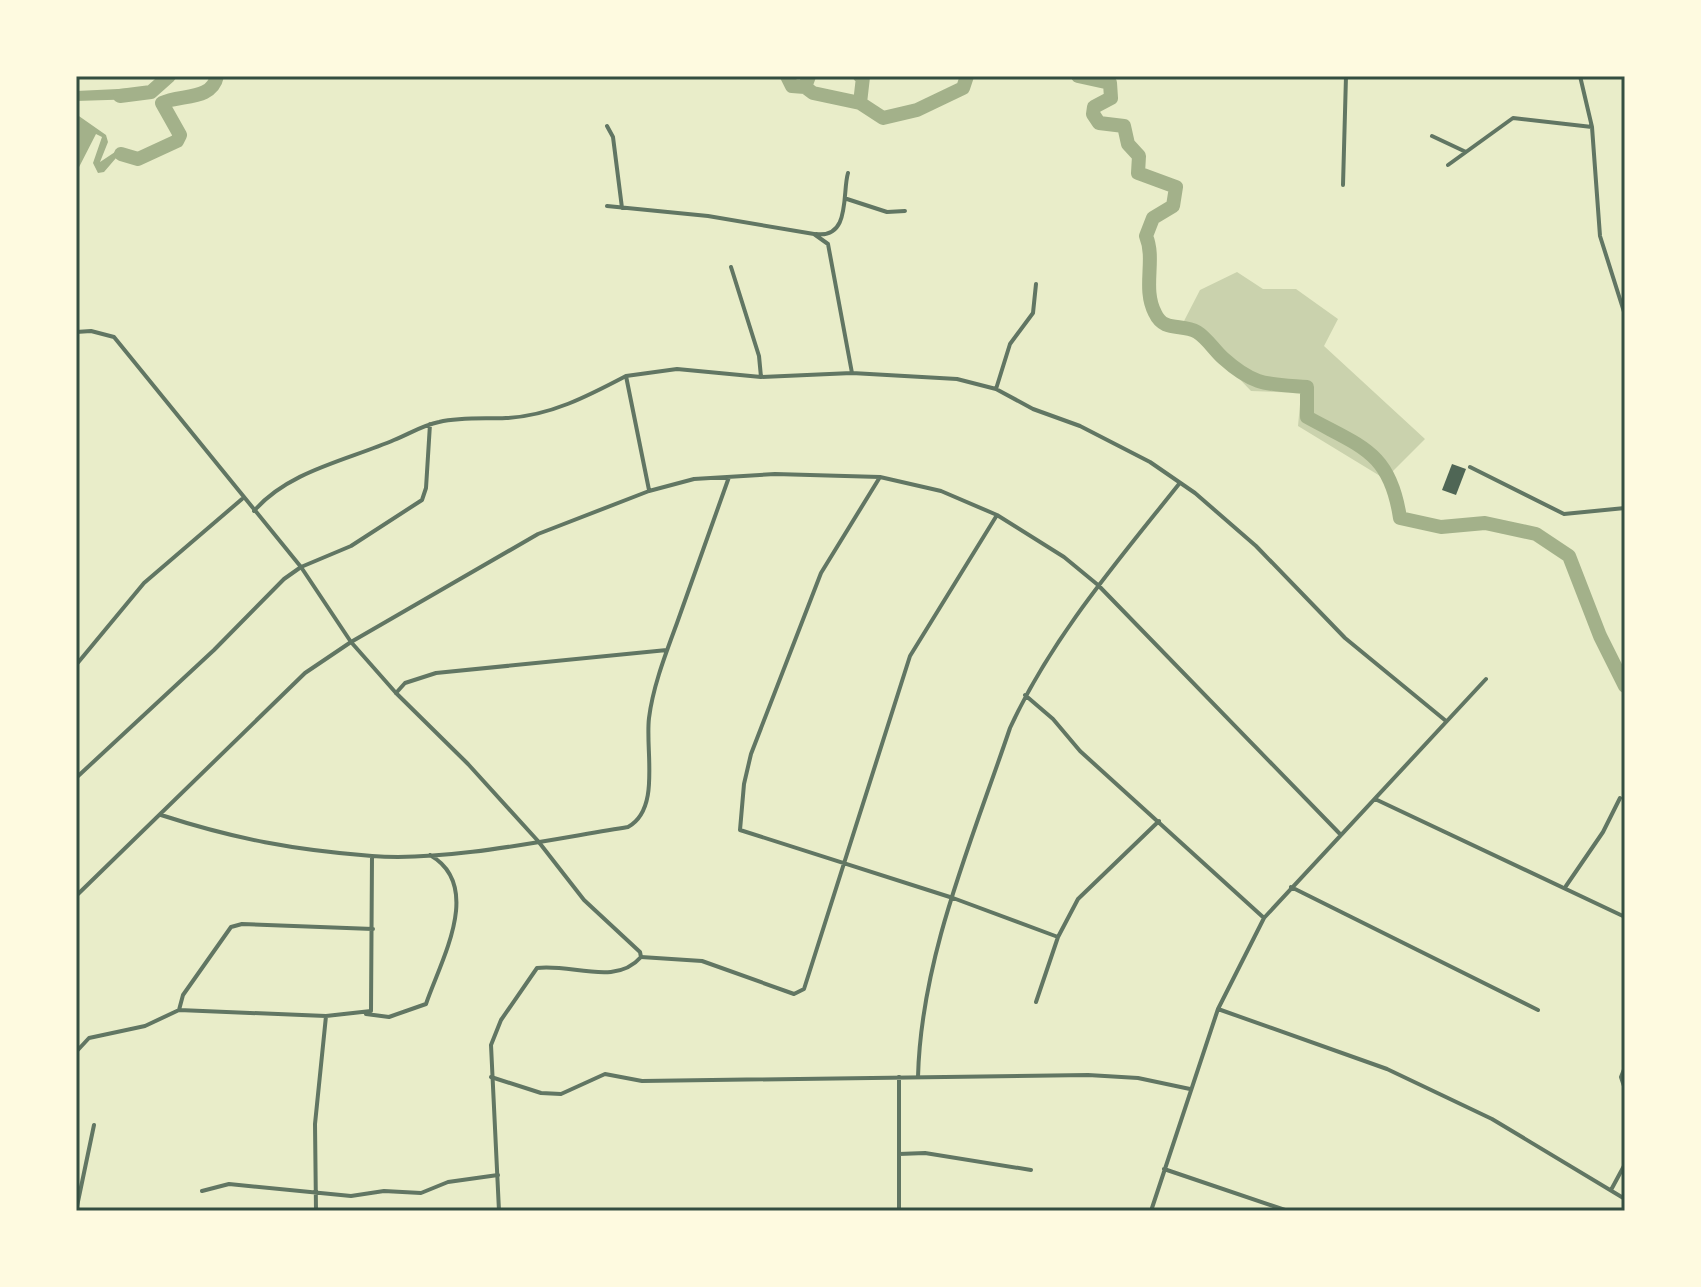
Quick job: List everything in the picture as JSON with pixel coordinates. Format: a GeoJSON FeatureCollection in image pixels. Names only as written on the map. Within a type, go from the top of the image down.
{"type":"FeatureCollection","features":[{"type":"Feature","properties":{"kind":"street"},"geometry":{"type":"LineString","coordinates":[[1343,185],[1346,76]]}},
{"type":"Feature","properties":{"kind":"street"},"geometry":{"type":"LineString","coordinates":[[1580,76],[1592,127],[1600,236],[1625,315]]}},
{"type":"Feature","properties":{"kind":"street"},"geometry":{"type":"LineString","coordinates":[[1448,165],[1513,118],[1592,127]]}},
{"type":"Feature","properties":{"kind":"street"},"geometry":{"type":"LineString","coordinates":[[607,126],[613,137],[622,208]]}},
{"type":"Feature","properties":{"kind":"street"},"geometry":{"type":"LineString","coordinates":[[1432,136],[1466,152]]}},
{"type":"Feature","properties":{"kind":"street"},"geometry":{"type":"LineString","coordinates":[[607,206],[708,216],[825,235],[833,231],[843,218],[848,173]]}},
{"type":"Feature","properties":{"kind":"street"},"geometry":{"type":"LineString","coordinates":[[847,199],[887,212],[905,211]]}},
{"type":"Feature","properties":{"kind":"street"},"geometry":{"type":"LineString","coordinates":[[814,234],[828,244],[852,373]]}},
{"type":"Feature","properties":{"kind":"street"},"geometry":{"type":"LineString","coordinates":[[731,267],[759,356],[761,377]]}},
{"type":"Feature","properties":{"kind":"street"},"geometry":{"type":"LineString","coordinates":[[996,389],[1010,344],[1033,313],[1036,284]]}},
{"type":"Feature","properties":{"kind":"street"},"geometry":{"type":"LineString","coordinates":[[76,332],[91,331],[114,337],[242,499],[301,567],[351,642],[396,693],[468,764],[538,841],[584,900],[641,957]]}},
{"type":"Feature","properties":{"kind":"street"},"geometry":{"type":"LineString","coordinates":[[254,511],[263,500],[314,470],[430,424],[454,419],[508,418],[576,403],[626,376],[677,369],[761,377],[852,373],[957,379],[996,389],[1136,455],[1179,484],[1219,512],[1345,638],[1446,721]]}},
{"type":"Feature","properties":{"kind":"street"},"geometry":{"type":"LineString","coordinates":[[626,376],[649,491]]}},
{"type":"Feature","properties":{"kind":"street"},"geometry":{"type":"LineString","coordinates":[[76,778],[214,650],[284,579],[301,567],[351,546],[422,500],[426,488],[430,424]]}},
{"type":"Feature","properties":{"kind":"street"},"geometry":{"type":"LineString","coordinates":[[1470,467],[1564,514],[1625,508]]}},
{"type":"Feature","properties":{"kind":"street"},"geometry":{"type":"LineString","coordinates":[[76,896],[305,673],[351,642],[538,534],[649,491],[694,479],[729,477],[831,473],[880,477],[941,491],[997,515],[1064,557],[1098,585],[1340,834]]}},
{"type":"Feature","properties":{"kind":"street"},"geometry":{"type":"LineString","coordinates":[[161,815],[232,838],[277,847],[372,856],[428,854],[628,827],[645,812],[650,714],[667,650],[729,477]]}},
{"type":"Feature","properties":{"kind":"street"},"geometry":{"type":"LineString","coordinates":[[880,477],[821,573],[751,754],[740,830],[953,898],[1058,937]]}},
{"type":"Feature","properties":{"kind":"street"},"geometry":{"type":"LineString","coordinates":[[918,1077],[919,1029],[953,898],[1010,728],[1025,695],[1069,623],[1179,484]]}},
{"type":"Feature","properties":{"kind":"street"},"geometry":{"type":"LineString","coordinates":[[76,665],[144,583],[242,499]]}},
{"type":"Feature","properties":{"kind":"street"},"geometry":{"type":"LineString","coordinates":[[499,1211],[489,1055],[494,1036],[537,968],[602,973],[624,969],[641,957],[702,961],[800,994],[846,864],[910,656],[997,515]]}},
{"type":"Feature","properties":{"kind":"street"},"geometry":{"type":"LineString","coordinates":[[396,693],[405,683],[436,673],[667,650]]}},
{"type":"Feature","properties":{"kind":"street"},"geometry":{"type":"LineString","coordinates":[[1151,1211],[1218,1009],[1264,918],[1486,679]]}},
{"type":"Feature","properties":{"kind":"street"},"geometry":{"type":"LineString","coordinates":[[1025,695],[1264,918]]}},
{"type":"Feature","properties":{"kind":"street"},"geometry":{"type":"LineString","coordinates":[[1566,886],[1603,832],[1620,798]]}},
{"type":"Feature","properties":{"kind":"street"},"geometry":{"type":"LineString","coordinates":[[1375,799],[1566,886],[1625,917]]}},
{"type":"Feature","properties":{"kind":"street"},"geometry":{"type":"LineString","coordinates":[[1036,1002],[1058,937],[1078,899],[1159,821]]}},
{"type":"Feature","properties":{"kind":"street"},"geometry":{"type":"LineString","coordinates":[[363,1013],[389,1017],[426,1004],[460,906],[449,871],[428,854]]}},
{"type":"Feature","properties":{"kind":"street"},"geometry":{"type":"LineString","coordinates":[[76,1052],[89,1038],[145,1026],[179,1010],[326,1016],[371,1011],[374,1004],[372,856]]}},
{"type":"Feature","properties":{"kind":"street"},"geometry":{"type":"LineString","coordinates":[[1291,887],[1538,1010]]}},
{"type":"Feature","properties":{"kind":"street"},"geometry":{"type":"LineString","coordinates":[[179,1010],[183,995],[231,927],[242,924],[374,929]]}},
{"type":"Feature","properties":{"kind":"street"},"geometry":{"type":"LineString","coordinates":[[1218,1009],[1387,1069],[1492,1119],[1625,1199]]}},
{"type":"Feature","properties":{"kind":"street"},"geometry":{"type":"LineString","coordinates":[[316,1211],[315,1124],[326,1016]]}},
{"type":"Feature","properties":{"kind":"street"},"geometry":{"type":"LineString","coordinates":[[1625,1067],[1621,1077],[1625,1089]]}},
{"type":"Feature","properties":{"kind":"street"},"geometry":{"type":"LineString","coordinates":[[491,1077],[541,1093],[561,1094],[605,1074],[642,1081],[1088,1075],[1138,1078],[1190,1089]]}},
{"type":"Feature","properties":{"kind":"street"},"geometry":{"type":"LineString","coordinates":[[899,1077],[899,1211]]}},
{"type":"Feature","properties":{"kind":"street"},"geometry":{"type":"LineString","coordinates":[[76,1211],[94,1125]]}},
{"type":"Feature","properties":{"kind":"street"},"geometry":{"type":"LineString","coordinates":[[899,1154],[925,1153],[1031,1170]]}},
{"type":"Feature","properties":{"kind":"street"},"geometry":{"type":"LineString","coordinates":[[1611,1190],[1625,1164]]}},
{"type":"Feature","properties":{"kind":"street"},"geometry":{"type":"LineString","coordinates":[[1164,1169],[1288,1211]]}},
{"type":"Feature","properties":{"kind":"street"},"geometry":{"type":"LineString","coordinates":[[202,1191],[229,1184],[316,1190],[351,1196],[384,1191],[421,1193],[448,1182],[498,1175]]}},
{"type":"Feature","properties":{"kind":"shaded area"},"geometry":{"type":"Polygon","coordinates":[[[139,88],[139,99],[76,101],[76,91],[139,88]]]}},
{"type":"Feature","properties":{"kind":"shaded area"},"geometry":{"type":"Polygon","coordinates":[[[76,114],[106,135],[108,142],[100,162],[115,152],[138,159],[124,161],[116,158],[104,172],[98,173],[93,163],[102,137],[96,134],[76,173],[79,130],[76,114]]]}},
{"type":"Feature","properties":{"kind":"shaded area"},"geometry":{"type":"Polygon","coordinates":[[[1237,272],[1263,289],[1296,289],[1338,319],[1324,346],[1425,439],[1385,479],[1298,426],[1301,393],[1251,391],[1184,321],[1200,290],[1237,272]]]}},
{"type":"Feature","properties":{"kind":"building"},"geometry":{"type":"Polygon","coordinates":[[[1452,464],[1466,469],[1456,495],[1442,490],[1452,464]]]}},
{"type":"Feature","properties":{"kind":"waterway"},"geometry":{"type":"LineString","coordinates":[[120,96],[151,92],[169,76]]}},
{"type":"Feature","properties":{"kind":"waterway"},"geometry":{"type":"LineString","coordinates":[[121,154],[138,159],[177,141],[180,135],[162,103],[209,90],[217,76]]}},
{"type":"Feature","properties":{"kind":"waterway"},"geometry":{"type":"LineString","coordinates":[[787,76],[792,86],[805,87],[809,76]]}},
{"type":"Feature","properties":{"kind":"waterway"},"geometry":{"type":"LineString","coordinates":[[860,76],[863,77],[860,103],[883,118],[917,110],[963,88],[967,76]]}},
{"type":"Feature","properties":{"kind":"waterway"},"geometry":{"type":"LineString","coordinates":[[1078,76],[1110,83],[1111,98],[1094,107],[1093,114],[1099,123],[1124,126],[1128,144],[1139,156],[1138,173],[1176,187],[1173,206],[1153,218],[1146,236],[1150,255],[1151,303],[1159,319],[1168,325],[1197,332],[1234,367],[1253,379],[1307,387],[1307,417],[1358,444],[1370,454],[1389,478],[1400,518],[1441,527],[1485,523],[1536,534],[1569,556],[1600,636],[1625,686]]}},
{"type":"Feature","properties":{"kind":"waterway"},"geometry":{"type":"LineString","coordinates":[[805,87],[813,93],[860,103]]}}]}
